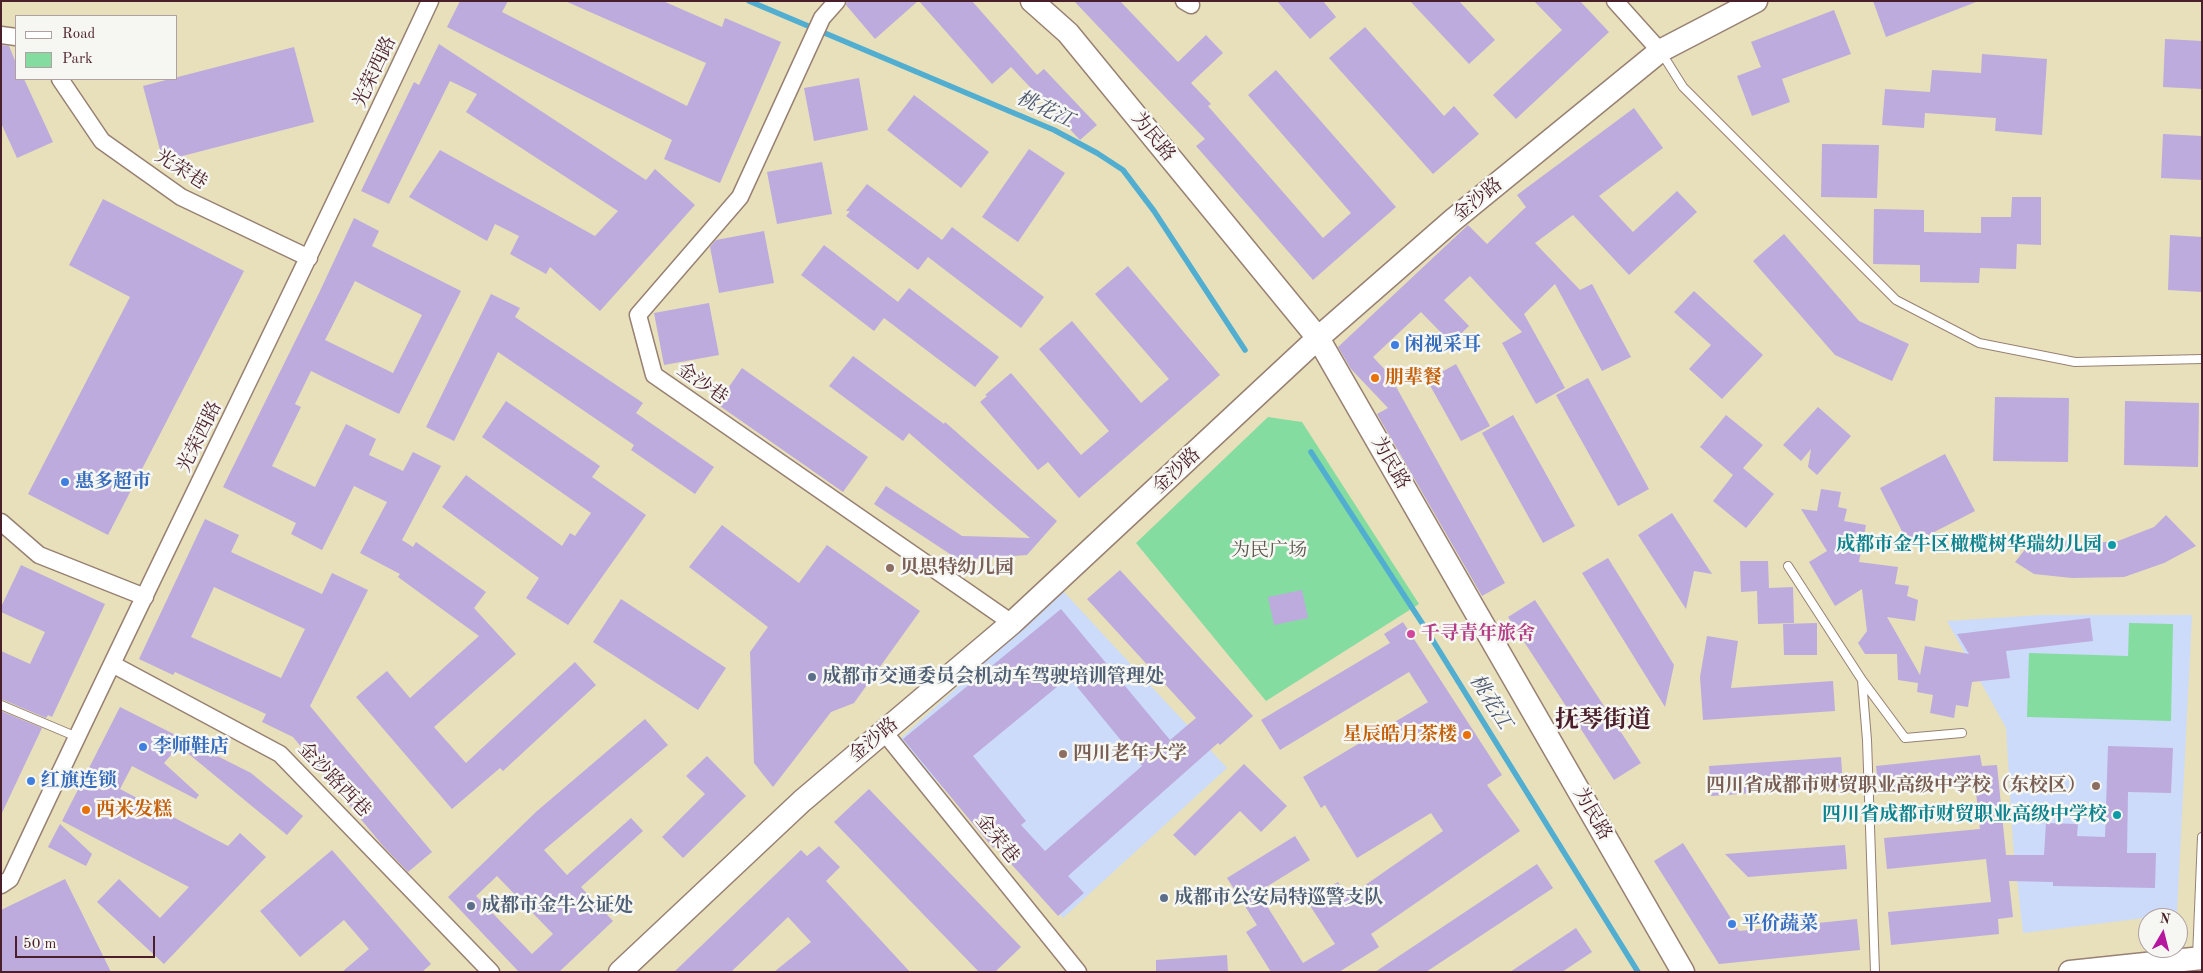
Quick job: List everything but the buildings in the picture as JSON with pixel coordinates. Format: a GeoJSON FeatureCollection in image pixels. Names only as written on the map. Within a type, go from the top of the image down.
{"type":"FeatureCollection","features":[{"type":"Feature","properties":{"kind":"street","name":"光荣西路"},"geometry":{"type":"LineString","coordinates":[[1,885],[10,879],[309,258],[430,1]]}},
{"type":"Feature","properties":{"kind":"street","name":"金沙巷"},"geometry":{"type":"LineString","coordinates":[[837,1],[822,18],[740,197],[638,315],[654,375],[1012,623]]}},
{"type":"Feature","properties":{"kind":"street","name":"为民路"},"geometry":{"type":"LineString","coordinates":[[1032,1],[1068,33],[1318,338],[1683,972]]}},
{"type":"Feature","properties":{"kind":"street"},"geometry":{"type":"LineString","coordinates":[[1615,1],[1660,52]]}},
{"type":"Feature","properties":{"kind":"street","name":"金沙路"},"geometry":{"type":"LineString","coordinates":[[620,972],[802,801],[1012,623],[1318,338],[1453,220],[1660,52],[1756,1]]}},
{"type":"Feature","properties":{"kind":"street"},"geometry":{"type":"LineString","coordinates":[[1,35],[15,37]]}},
{"type":"Feature","properties":{"kind":"street","name":"光荣巷"},"geometry":{"type":"LineString","coordinates":[[61,80],[102,141],[181,197],[309,258]]}},
{"type":"Feature","properties":{"kind":"street"},"geometry":{"type":"LineString","coordinates":[[1,522],[39,555],[145,596]]}},
{"type":"Feature","properties":{"kind":"street","name":"金沙路西巷"},"geometry":{"type":"LineString","coordinates":[[112,664],[280,754],[491,972]]}},
{"type":"Feature","properties":{"kind":"street","name":"金荣巷"},"geometry":{"type":"LineString","coordinates":[[884,732],[1078,972]]}},
{"type":"Feature","properties":{"kind":"street"},"geometry":{"type":"LineString","coordinates":[[2070,972],[2200,958]]}},
{"type":"Feature","properties":{"kind":"lane"},"geometry":{"type":"LineString","coordinates":[[1660,52],[1683,87],[1896,300],[1979,343],[2075,362],[2202,359]]}},
{"type":"Feature","properties":{"kind":"lane"},"geometry":{"type":"LineString","coordinates":[[1788,566],[1862,680],[1906,738],[1962,733]]}},
{"type":"Feature","properties":{"kind":"lane"},"geometry":{"type":"LineString","coordinates":[[1862,680],[1867,740],[1875,972]]}},
{"type":"Feature","properties":{"kind":"lane"},"geometry":{"type":"LineString","coordinates":[[1,705],[77,737]]}},
{"type":"Feature","properties":{"kind":"lane"},"geometry":{"type":"LineString","coordinates":[[2200,958],[2202,837]]}},
{"type":"Feature","properties":{"kind":"shaded area","name":"四川老年大学"},"geometry":{"type":"Polygon","coordinates":[[[1063,591],[1227,768],[1063,918],[899,740],[1063,591]]]}},
{"type":"Feature","properties":{"kind":"shaded area","name":"四川省成都市财贸职业高级中学校（东校区）"},"geometry":{"type":"Polygon","coordinates":[[[2041,615],[2192,615],[2177,908],[2138,908],[2138,919],[2023,933],[2013,844],[2006,728],[1947,621],[2041,615]]]}},
{"type":"Feature","properties":{"kind":"green space","name":"为民广场"},"geometry":{"type":"Polygon","coordinates":[[[1268,417],[1302,422],[1419,604],[1266,701],[1136,543],[1268,417]]]}},
{"type":"Feature","properties":{"kind":"green space"},"geometry":{"type":"Polygon","coordinates":[[[2129,623],[2173,624],[2171,721],[2027,717],[2029,653],[2128,656],[2129,623]]]}},
{"type":"Feature","properties":{"kind":"waterway","name":"桃花江"},"geometry":{"type":"LineString","coordinates":[[749,1],[1054,130],[1097,153],[1123,170],[1154,211],[1245,350]]}},
{"type":"Feature","properties":{"kind":"waterway","name":"桃花江"},"geometry":{"type":"LineString","coordinates":[[1311,452],[1422,623],[1638,972]]}},
{"type":"Feature","properties":{"kind":"place","name":"闲视采耳"},"geometry":{"type":"Point","coordinates":[1395,345]}},
{"type":"Feature","properties":{"kind":"place","name":"朋辈餐"},"geometry":{"type":"Point","coordinates":[1375,378]}},
{"type":"Feature","properties":{"kind":"place","name":"惠多超市"},"geometry":{"type":"Point","coordinates":[65,482]}},
{"type":"Feature","properties":{"kind":"place","name":"成都市金牛区橄榄树华瑞幼儿园"},"geometry":{"type":"Point","coordinates":[2112,545]}},
{"type":"Feature","properties":{"kind":"place","name":"贝思特幼儿园"},"geometry":{"type":"Point","coordinates":[890,568]}},
{"type":"Feature","properties":{"kind":"place","name":"千寻青年旅舍"},"geometry":{"type":"Point","coordinates":[1411,634]}},
{"type":"Feature","properties":{"kind":"place","name":"成都市交通委员会机动车驾驶培训管理处"},"geometry":{"type":"Point","coordinates":[812,677]}},
{"type":"Feature","properties":{"kind":"place","name":"星辰皓月茶楼"},"geometry":{"type":"Point","coordinates":[1467,735]}},
{"type":"Feature","properties":{"kind":"place","name":"李师鞋店"},"geometry":{"type":"Point","coordinates":[143,747]}},
{"type":"Feature","properties":{"kind":"place","name":"四川老年大学"},"geometry":{"type":"Point","coordinates":[1063,754]}},
{"type":"Feature","properties":{"kind":"place","name":"红旗连锁"},"geometry":{"type":"Point","coordinates":[31,781]}},
{"type":"Feature","properties":{"kind":"place","name":"四川省成都市财贸职业高级中学校（东校区）"},"geometry":{"type":"Point","coordinates":[2096,786]}},
{"type":"Feature","properties":{"kind":"place","name":"西米发糕"},"geometry":{"type":"Point","coordinates":[86,810]}},
{"type":"Feature","properties":{"kind":"place","name":"四川省成都市财贸职业高级中学校"},"geometry":{"type":"Point","coordinates":[2117,815]}},
{"type":"Feature","properties":{"kind":"place","name":"成都市公安局特巡警支队"},"geometry":{"type":"Point","coordinates":[1164,898]}},
{"type":"Feature","properties":{"kind":"place","name":"成都市金牛公证处"},"geometry":{"type":"Point","coordinates":[471,906]}},
{"type":"Feature","properties":{"kind":"place","name":"平价蔬菜"},"geometry":{"type":"Point","coordinates":[1732,924]}},
{"type":"Feature","properties":{"kind":"district","name":"抚琴街道"},"geometry":{"type":"Point","coordinates":[1603,721]}}]}
